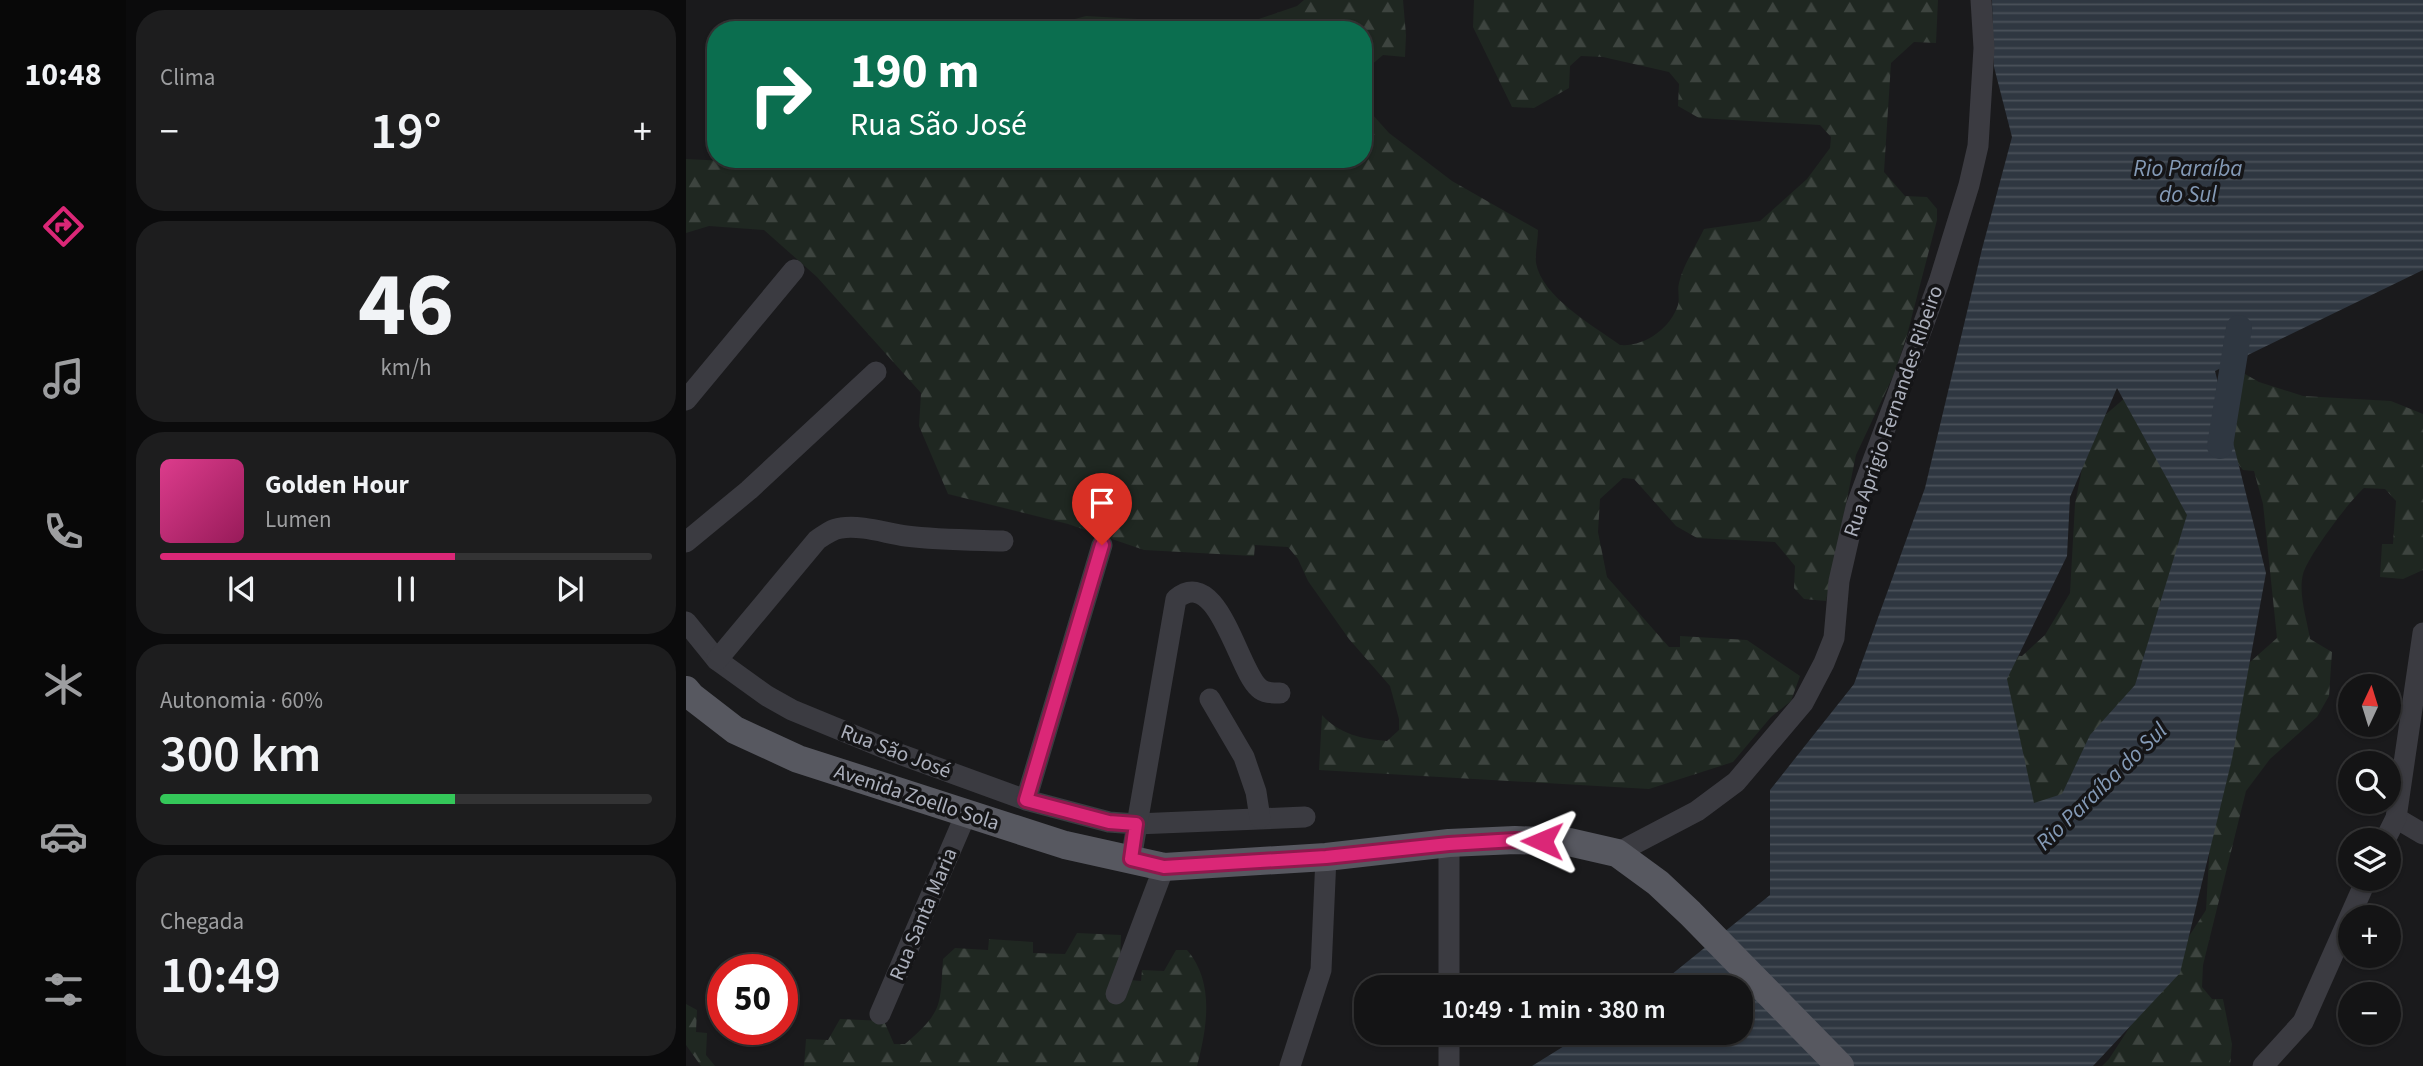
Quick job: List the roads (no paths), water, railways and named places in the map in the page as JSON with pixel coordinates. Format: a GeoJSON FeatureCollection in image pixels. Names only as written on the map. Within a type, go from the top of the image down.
{"type":"FeatureCollection","features":[{"type":"Feature","properties":{"kind":"main road","name":"Avenida Zoello Sola"},"geometry":{"type":"LineString","coordinates":[[686,690],[735,730],[798,758],[1065,845],[1164,867],[1326,857],[1515,840],[1569,842],[1617,853],[1658,883],[1690,913],[1840,1066]]}},
{"type":"Feature","properties":{"kind":"street","name":"Rua Aprigio Fernandes Ribeiro"},"geometry":{"type":"LineString","coordinates":[[1617,853],[1697,811],[1736,782],[1802,703],[1825,663],[1834,638],[1839,581],[1856,507],[1939,282],[1969,185],[1978,146],[1984,48],[1981,0]]}},
{"type":"Feature","properties":{"kind":"street"},"geometry":{"type":"LineString","coordinates":[[686,400],[794,270]]}},
{"type":"Feature","properties":{"kind":"street"},"geometry":{"type":"LineString","coordinates":[[686,542],[749,490],[876,372]]}},
{"type":"Feature","properties":{"kind":"street"},"geometry":{"type":"LineString","coordinates":[[717,660],[817,540],[827,532],[839,528],[857,528],[906,536],[1003,541]]}},
{"type":"Feature","properties":{"kind":"street"},"geometry":{"type":"LineString","coordinates":[[1026,800],[1102,545]]}},
{"type":"Feature","properties":{"kind":"street"},"geometry":{"type":"LineString","coordinates":[[1131,859],[1176,599],[1182,593],[1192,592],[1203,596],[1216,607],[1250,679],[1260,690],[1280,694]]}},
{"type":"Feature","properties":{"kind":"street","name":"Rua São José"},"geometry":{"type":"LineString","coordinates":[[686,622],[717,660],[767,696],[792,710],[894,752],[1026,800],[1109,822],[1136,824],[1305,817]]}},
{"type":"Feature","properties":{"kind":"street"},"geometry":{"type":"LineString","coordinates":[[2391,828],[2396,818],[2423,633]]}},
{"type":"Feature","properties":{"kind":"street"},"geometry":{"type":"LineString","coordinates":[[1210,699],[1244,757],[1256,792],[1260,818]]}},
{"type":"Feature","properties":{"kind":"street","name":"Rua Santa Maria"},"geometry":{"type":"LineString","coordinates":[[880,1014],[966,814]]}},
{"type":"Feature","properties":{"kind":"street"},"geometry":{"type":"LineString","coordinates":[[2396,818],[2423,834]]}},
{"type":"Feature","properties":{"kind":"street"},"geometry":{"type":"LineString","coordinates":[[1449,844],[1449,975]]}},
{"type":"Feature","properties":{"kind":"street"},"geometry":{"type":"LineString","coordinates":[[1290,1066],[1321,971],[1326,857]]}},
{"type":"Feature","properties":{"kind":"street"},"geometry":{"type":"LineString","coordinates":[[1116,994],[1164,867]]}},
{"type":"Feature","properties":{"kind":"street"},"geometry":{"type":"LineString","coordinates":[[2263,1066],[2303,1022],[2361,891]]}},
{"type":"Feature","properties":{"kind":"street"},"geometry":{"type":"LineString","coordinates":[[1449,1045],[1449,1066]]}},
{"type":"Feature","properties":{"kind":"water","name":"Rio Paraíba do Sul"},"geometry":{"type":"Polygon","coordinates":[[[1992,0],[2423,0],[2423,270],[2215,371],[2266,573],[2232,759],[2180,973],[2093,1066],[1532,1066],[1566,1045],[1753,1045],[1753,975],[1671,975],[1770,895],[1770,790],[1854,684],[1925,488],[1982,249],[2012,137],[1994,67],[1992,0]],[[2117,388],[2070,497],[2067,556],[2007,679],[2034,803],[2062,794],[2090,735],[2135,685],[2187,515],[2117,388]]]}},
{"type":"Feature","properties":{"kind":"waterway","name":"Rio Paraíba do Sul"},"geometry":{"type":"LineString","coordinates":[[2220,446],[2239,328]]}}]}
